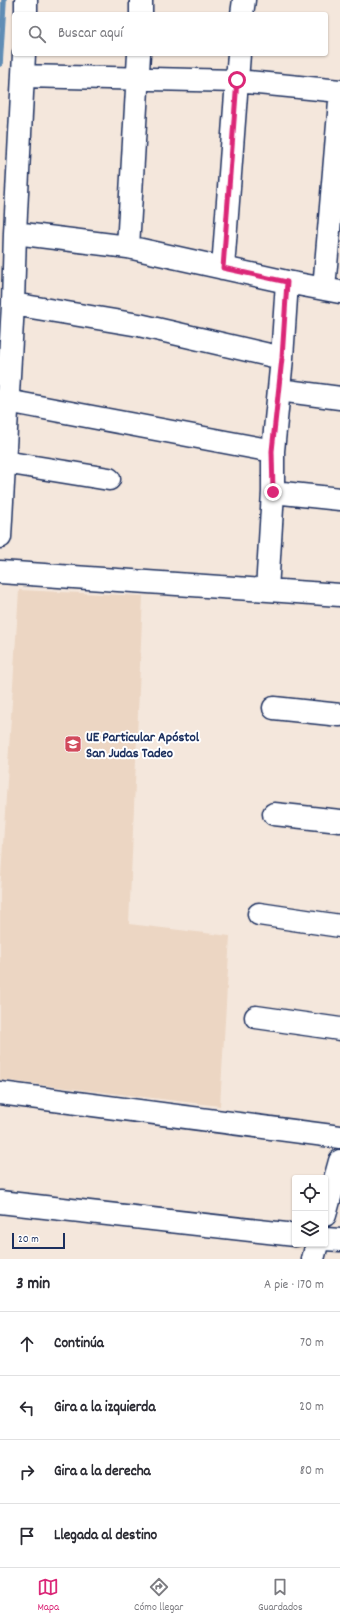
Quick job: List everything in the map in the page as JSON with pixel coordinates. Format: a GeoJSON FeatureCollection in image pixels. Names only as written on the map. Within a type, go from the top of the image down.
{"type":"FeatureCollection","features":[{"type":"Feature","properties":{"kind":"street"},"geometry":{"type":"LineString","coordinates":[[26,0],[26,12]]}},
{"type":"Feature","properties":{"kind":"street"},"geometry":{"type":"LineString","coordinates":[[141,0],[141,12]]}},
{"type":"Feature","properties":{"kind":"street"},"geometry":{"type":"LineString","coordinates":[[242,12],[244,0]]}},
{"type":"Feature","properties":{"kind":"street"},"geometry":{"type":"LineString","coordinates":[[0,537],[7,401],[4,376],[13,304],[24,56]]}},
{"type":"Feature","properties":{"kind":"street"},"geometry":{"type":"LineString","coordinates":[[128,247],[139,56]]}},
{"type":"Feature","properties":{"kind":"street"},"geometry":{"type":"LineString","coordinates":[[223,268],[239,56]]}},
{"type":"Feature","properties":{"kind":"street"},"geometry":{"type":"LineString","coordinates":[[23,76],[237,80],[340,91]]}},
{"type":"Feature","properties":{"kind":"street"},"geometry":{"type":"LineString","coordinates":[[15,233],[128,247],[332,291],[340,101]]}},
{"type":"Feature","properties":{"kind":"street"},"geometry":{"type":"LineString","coordinates":[[266,590],[273,492],[272,451],[282,358],[287,282]]}},
{"type":"Feature","properties":{"kind":"street"},"geometry":{"type":"LineString","coordinates":[[13,304],[140,326],[282,358]]}},
{"type":"Feature","properties":{"kind":"street"},"geometry":{"type":"LineString","coordinates":[[279,390],[340,398]]}},
{"type":"Feature","properties":{"kind":"street"},"geometry":{"type":"LineString","coordinates":[[7,401],[272,451]]}},
{"type":"Feature","properties":{"kind":"street"},"geometry":{"type":"LineString","coordinates":[[4,462],[109,479]]}},
{"type":"Feature","properties":{"kind":"street"},"geometry":{"type":"LineString","coordinates":[[273,492],[340,499]]}},
{"type":"Feature","properties":{"kind":"street"},"geometry":{"type":"LineString","coordinates":[[0,572],[340,595]]}},
{"type":"Feature","properties":{"kind":"street"},"geometry":{"type":"LineString","coordinates":[[274,708],[340,716]]}},
{"type":"Feature","properties":{"kind":"street"},"geometry":{"type":"LineString","coordinates":[[274,814],[340,821]]}},
{"type":"Feature","properties":{"kind":"street"},"geometry":{"type":"LineString","coordinates":[[259,914],[340,926]]}},
{"type":"Feature","properties":{"kind":"street"},"geometry":{"type":"LineString","coordinates":[[256,1018],[340,1029]]}},
{"type":"Feature","properties":{"kind":"street"},"geometry":{"type":"LineString","coordinates":[[0,1093],[340,1137]]}},
{"type":"Feature","properties":{"kind":"street"},"geometry":{"type":"LineString","coordinates":[[326,1211],[340,1162]]}},
{"type":"Feature","properties":{"kind":"street"},"geometry":{"type":"LineString","coordinates":[[0,1202],[292,1235]]}},
{"type":"Feature","properties":{"kind":"street"},"geometry":{"type":"LineString","coordinates":[[328,1239],[340,1240]]}},
{"type":"Feature","properties":{"kind":"street"},"geometry":{"type":"LineString","coordinates":[[313,1259],[316,1247]]}},
{"type":"Feature","properties":{"kind":"shaded area","name":"UE Particular Apóstol San Judas Tadeo"},"geometry":{"type":"Polygon","coordinates":[[[19,590],[143,596],[129,924],[230,936],[220,1106],[0,1080],[0,892],[19,590]]]}},
{"type":"Feature","properties":{"kind":"waterway"},"geometry":{"type":"LineString","coordinates":[[0,64],[4,0]]}},
{"type":"Feature","properties":{"kind":"place","name":"UE Particular Apóstol San Judas Tadeo"},"geometry":{"type":"Point","coordinates":[73,744]}},
{"type":"Feature","properties":{"kind":"route"},"geometry":{"type":"LineString","coordinates":[[237,80],[223,268],[287,282],[282,358],[272,451],[273,492]]}}]}
